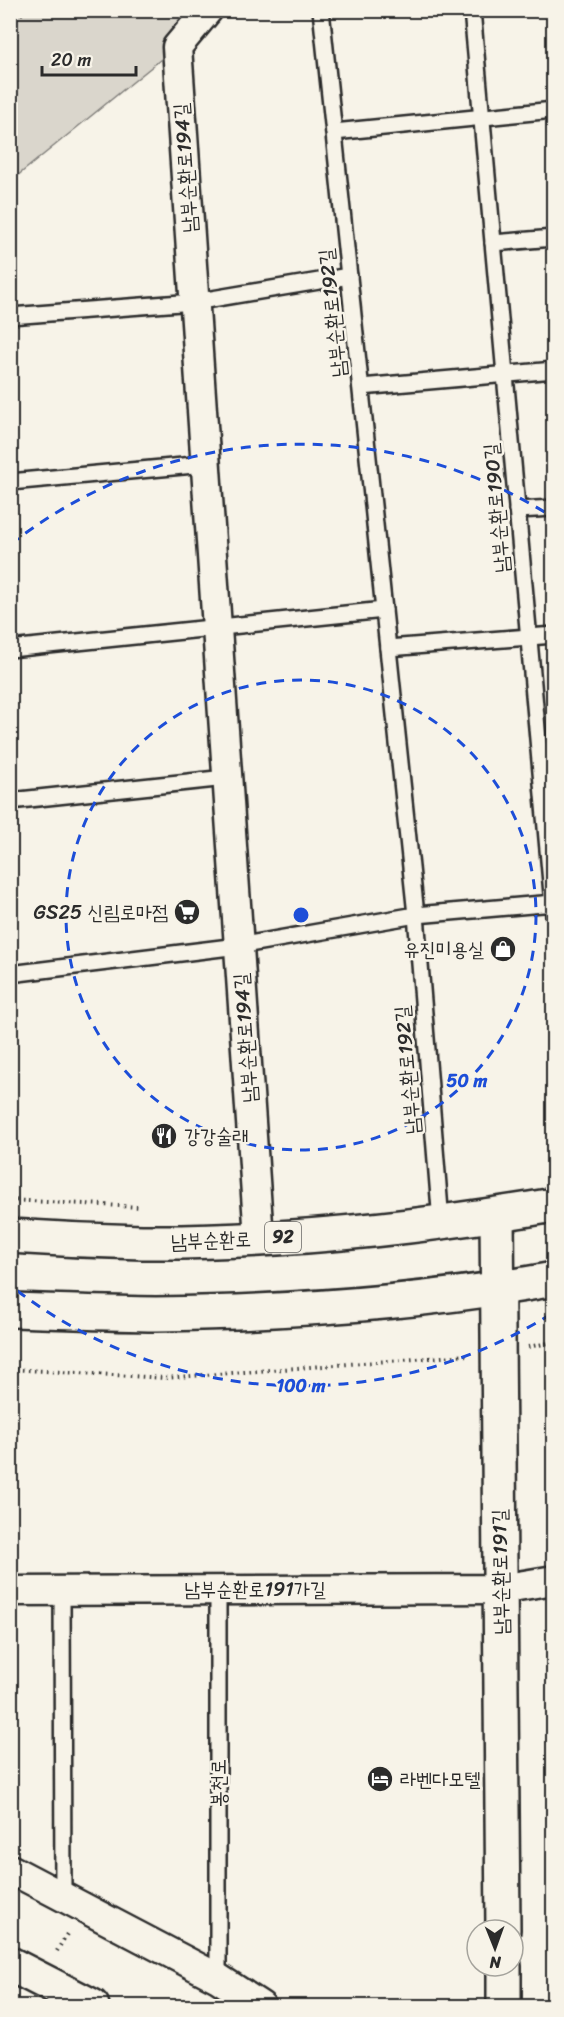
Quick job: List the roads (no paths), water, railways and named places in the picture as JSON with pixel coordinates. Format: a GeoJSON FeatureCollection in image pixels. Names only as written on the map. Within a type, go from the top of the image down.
{"type":"FeatureCollection","features":[{"type":"Feature","properties":{"kind":"main road","name":"남부순환로"},"geometry":{"type":"LineString","coordinates":[[10,1236],[144,1242],[354,1233],[497,1215],[554,1205]]}},
{"type":"Feature","properties":{"kind":"main road","name":"남부순환로191길"},"geometry":{"type":"LineString","coordinates":[[497,1215],[503,1918]]}},
{"type":"Feature","properties":{"kind":"main road"},"geometry":{"type":"LineString","coordinates":[[10,1310],[155,1314],[288,1308],[455,1296],[554,1279]]}},
{"type":"Feature","properties":{"kind":"main road"},"geometry":{"type":"LineString","coordinates":[[10,1964],[92,2007]]}},
{"type":"Feature","properties":{"kind":"main road"},"geometry":{"type":"LineString","coordinates":[[504,1978],[504,2007]]}},
{"type":"Feature","properties":{"kind":"street","name":"남부순환로194길"},"geometry":{"type":"LineString","coordinates":[[208,10],[177,47],[259,1238]]}},
{"type":"Feature","properties":{"kind":"street","name":"남부순환로191가길"},"geometry":{"type":"LineString","coordinates":[[10,1591],[500,1589],[554,1580]]}},
{"type":"Feature","properties":{"kind":"street"},"geometry":{"type":"LineString","coordinates":[[10,1869],[218,1978],[261,2007]]}},
{"type":"Feature","properties":{"kind":"lane","name":"남부순환로192길"},"geometry":{"type":"LineString","coordinates":[[321,10],[416,915],[441,1222]]}},
{"type":"Feature","properties":{"kind":"lane","name":"남부순환로190길"},"geometry":{"type":"LineString","coordinates":[[416,915],[553,907],[547,764],[529,637],[472,10]]}},
{"type":"Feature","properties":{"kind":"lane"},"geometry":{"type":"LineString","coordinates":[[334,132],[554,110]]}},
{"type":"Feature","properties":{"kind":"lane"},"geometry":{"type":"LineString","coordinates":[[493,243],[554,238]]}},
{"type":"Feature","properties":{"kind":"lane"},"geometry":{"type":"LineString","coordinates":[[10,316],[194,302],[349,276]]}},
{"type":"Feature","properties":{"kind":"lane"},"geometry":{"type":"LineString","coordinates":[[361,387],[554,370]]}},
{"type":"Feature","properties":{"kind":"lane"},"geometry":{"type":"LineString","coordinates":[[10,482],[205,464]]}},
{"type":"Feature","properties":{"kind":"lane"},"geometry":{"type":"LineString","coordinates":[[517,510],[554,508]]}},
{"type":"Feature","properties":{"kind":"lane"},"geometry":{"type":"LineString","coordinates":[[10,649],[384,610]]}},
{"type":"Feature","properties":{"kind":"lane"},"geometry":{"type":"LineString","coordinates":[[388,648],[554,635]]}},
{"type":"Feature","properties":{"kind":"lane"},"geometry":{"type":"LineString","coordinates":[[10,801],[226,778]]}},
{"type":"Feature","properties":{"kind":"lane"},"geometry":{"type":"LineString","coordinates":[[238,946],[416,915]]}},
{"type":"Feature","properties":{"kind":"lane","name":"남부순환로194길"},"geometry":{"type":"LineString","coordinates":[[10,974],[238,946]]}},
{"type":"Feature","properties":{"kind":"lane","name":"봉천로"},"geometry":{"type":"LineString","coordinates":[[218,1589],[218,1978]]}},
{"type":"Feature","properties":{"kind":"lane"},"geometry":{"type":"LineString","coordinates":[[62,1591],[63,1897]]}},
{"type":"Feature","properties":{"kind":"place","name":"GS25 신림로마점"},"geometry":{"type":"Point","coordinates":[187,912]}},
{"type":"Feature","properties":{"kind":"place","name":"유진미용실"},"geometry":{"type":"Point","coordinates":[503,949]}},
{"type":"Feature","properties":{"kind":"place","name":"강강술래"},"geometry":{"type":"Point","coordinates":[164,1136]}},
{"type":"Feature","properties":{"kind":"place","name":"라벤다모텔"},"geometry":{"type":"Point","coordinates":[380,1779]}}]}
